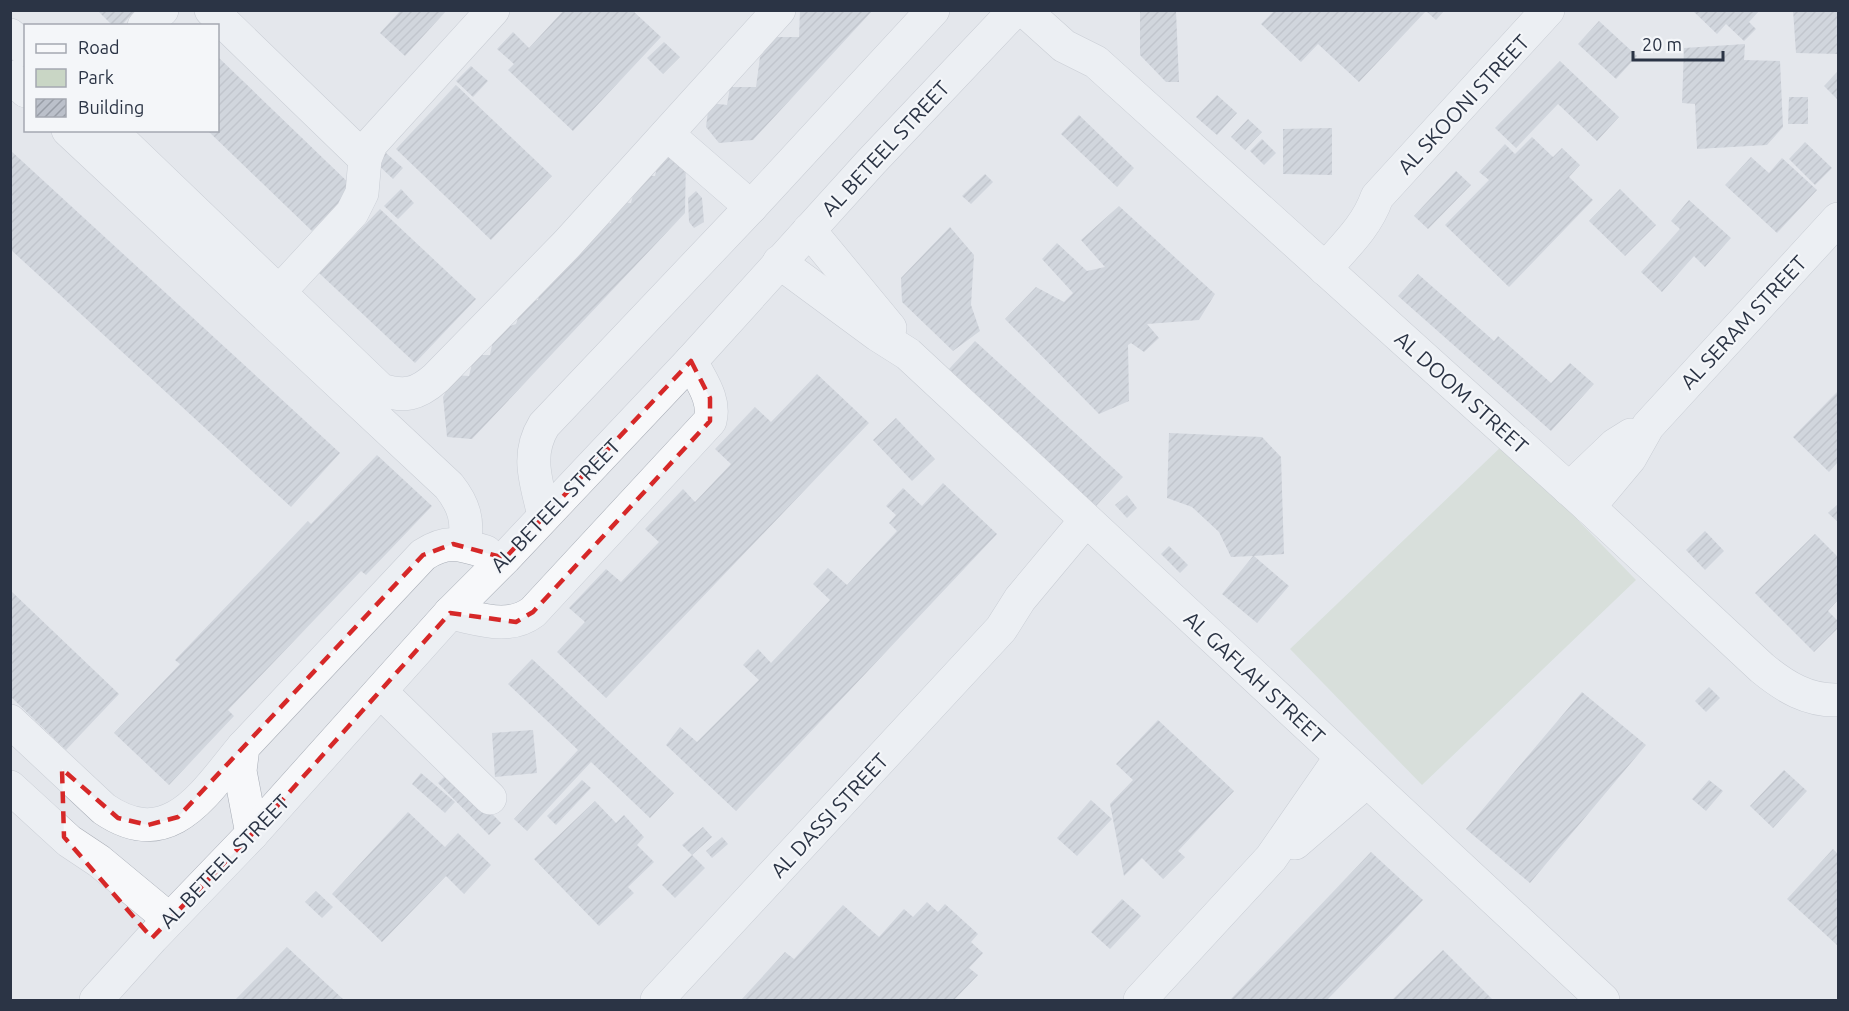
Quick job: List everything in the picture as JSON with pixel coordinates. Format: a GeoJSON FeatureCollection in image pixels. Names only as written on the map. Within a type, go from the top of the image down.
{"type":"FeatureCollection","features":[{"type":"Feature","properties":{"kind":"street"},"geometry":{"type":"LineString","coordinates":[[146,24],[162,10]]}},
{"type":"Feature","properties":{"kind":"street"},"geometry":{"type":"LineString","coordinates":[[211,10],[365,159]]}},
{"type":"Feature","properties":{"kind":"street"},"geometry":{"type":"LineString","coordinates":[[279,292],[352,213],[362,193],[365,159],[371,144],[494,10]]}},
{"type":"Feature","properties":{"kind":"street"},"geometry":{"type":"LineString","coordinates":[[112,132],[381,390],[395,394],[410,393],[424,388],[567,244],[779,10]]}},
{"type":"Feature","properties":{"kind":"street"},"geometry":{"type":"LineString","coordinates":[[544,516],[533,467],[533,456],[534,445],[544,425],[751,207],[933,10]]}},
{"type":"Feature","properties":{"kind":"street","name":"AL BETEEL STREET"},"geometry":{"type":"LineString","coordinates":[[96,1000],[160,928],[252,834],[450,613],[691,361],[779,262],[1015,10]]}},
{"type":"Feature","properties":{"kind":"street","name":"AL DOOM STREET"},"geometry":{"type":"LineString","coordinates":[[1024,10],[1064,46],[1096,62],[1579,498],[1715,626],[1780,683],[1801,694],[1824,700],[1839,700]]}},
{"type":"Feature","properties":{"kind":"street","name":"AL DOOM STREET"},"geometry":{"type":"LineString","coordinates":[[1059,10],[1083,39],[1096,62]]}},
{"type":"Feature","properties":{"kind":"street","name":"AL SKOONI STREET"},"geometry":{"type":"LineString","coordinates":[[1317,261],[1360,228],[1372,211],[1377,197],[1548,10]]}},
{"type":"Feature","properties":{"kind":"street"},"geometry":{"type":"LineString","coordinates":[[10,35],[24,48]]}},
{"type":"Feature","properties":{"kind":"street"},"geometry":{"type":"LineString","coordinates":[[10,77],[24,89]]}},
{"type":"Feature","properties":{"kind":"street"},"geometry":{"type":"LineString","coordinates":[[70,132],[449,486],[463,507],[466,520],[464,545]]}},
{"type":"Feature","properties":{"kind":"street"},"geometry":{"type":"LineString","coordinates":[[668,134],[751,207]]}},
{"type":"Feature","properties":{"kind":"street","name":"AL SERAM STREET"},"geometry":{"type":"LineString","coordinates":[[1579,498],[1630,458],[1648,426],[1839,219]]}},
{"type":"Feature","properties":{"kind":"street","name":"AL GAFLAH STREET"},"geometry":{"type":"LineString","coordinates":[[809,230],[908,354]]}},
{"type":"Feature","properties":{"kind":"street","name":"AL GAFLAH STREET"},"geometry":{"type":"LineString","coordinates":[[779,262],[878,335],[908,354],[1603,1000]]}},
{"type":"Feature","properties":{"kind":"street"},"geometry":{"type":"LineString","coordinates":[[450,613],[507,623],[525,618],[533,612],[710,420],[712,405],[710,398],[691,361]]}},
{"type":"Feature","properties":{"kind":"street","name":"AL DASSI STREET"},"geometry":{"type":"LineString","coordinates":[[657,1000],[1001,629],[1020,599],[1096,529]]}},
{"type":"Feature","properties":{"kind":"street"},"geometry":{"type":"LineString","coordinates":[[10,720],[104,809],[132,823],[148,825],[163,823],[191,808],[243,747],[423,555],[442,545],[464,545],[505,558]]}},
{"type":"Feature","properties":{"kind":"street"},"geometry":{"type":"LineString","coordinates":[[381,692],[490,798]]}},
{"type":"Feature","properties":{"kind":"street"},"geometry":{"type":"LineString","coordinates":[[243,747],[240,771],[252,834]]}},
{"type":"Feature","properties":{"kind":"street"},"geometry":{"type":"LineString","coordinates":[[1140,1000],[1271,858],[1341,757]]}},
{"type":"Feature","properties":{"kind":"street"},"geometry":{"type":"LineString","coordinates":[[62,769],[67,839]]}},
{"type":"Feature","properties":{"kind":"street"},"geometry":{"type":"LineString","coordinates":[[1271,858],[1300,839],[1367,781]]}},
{"type":"Feature","properties":{"kind":"street"},"geometry":{"type":"LineString","coordinates":[[10,787],[67,839],[99,861],[160,928]]}},
{"type":"Feature","properties":{"kind":"highlighted area"},"geometry":{"type":"Polygon","coordinates":[[[691,361],[710,398],[710,421],[533,612],[516,622],[450,613],[252,834],[152,938],[64,837],[62,769],[118,818],[148,825],[178,817],[423,555],[453,544],[505,558],[691,361]]]}},
{"type":"Feature","properties":{"kind":"green space"},"geometry":{"type":"Polygon","coordinates":[[[1504,444],[1636,580],[1422,785],[1290,649],[1504,444]]]}},
{"type":"Feature","properties":{"kind":"building"},"geometry":{"type":"Polygon","coordinates":[[[97,10],[136,10],[123,24],[111,24],[97,10]]]}},
{"type":"Feature","properties":{"kind":"building"},"geometry":{"type":"Polygon","coordinates":[[[401,10],[447,10],[405,56],[380,33],[401,10]]]}},
{"type":"Feature","properties":{"kind":"building"},"geometry":{"type":"Polygon","coordinates":[[[564,10],[632,10],[661,37],[573,131],[508,70],[514,64],[497,49],[513,32],[529,48],[564,10]]]}},
{"type":"Feature","properties":{"kind":"building"},"geometry":{"type":"Polygon","coordinates":[[[800,10],[873,10],[753,140],[719,143],[706,127],[709,103],[727,105],[730,87],[756,87],[760,57],[775,37],[799,37],[800,10]]]}},
{"type":"Feature","properties":{"kind":"building"},"geometry":{"type":"Polygon","coordinates":[[[1275,10],[1445,10],[1436,20],[1426,11],[1359,82],[1318,44],[1301,62],[1261,24],[1275,10]]]}},
{"type":"Feature","properties":{"kind":"building"},"geometry":{"type":"Polygon","coordinates":[[[1692,10],[1760,10],[1749,22],[1756,29],[1744,41],[1726,24],[1717,34],[1692,10]]]}},
{"type":"Feature","properties":{"kind":"building"},"geometry":{"type":"Polygon","coordinates":[[[1793,10],[1838,10],[1838,54],[1796,53],[1793,10]]]}},
{"type":"Feature","properties":{"kind":"building"},"geometry":{"type":"Polygon","coordinates":[[[1140,11],[1176,11],[1179,82],[1166,82],[1140,55],[1140,11]]]}},
{"type":"Feature","properties":{"kind":"building"},"geometry":{"type":"Polygon","coordinates":[[[1599,21],[1637,56],[1616,79],[1578,44],[1599,21]]]}},
{"type":"Feature","properties":{"kind":"building"},"geometry":{"type":"Polygon","coordinates":[[[664,42],[680,57],[663,74],[647,58],[664,42]]]}},
{"type":"Feature","properties":{"kind":"building"},"geometry":{"type":"Polygon","coordinates":[[[1745,44],[1744,60],[1780,61],[1783,127],[1767,145],[1697,149],[1695,104],[1682,103],[1684,48],[1745,44]]]}},
{"type":"Feature","properties":{"kind":"building"},"geometry":{"type":"Polygon","coordinates":[[[219,58],[354,188],[312,231],[209,132],[219,132],[219,58]]]}},
{"type":"Feature","properties":{"kind":"building"},"geometry":{"type":"Polygon","coordinates":[[[1560,61],[1619,117],[1597,141],[1558,104],[1516,148],[1495,128],[1560,61]]]}},
{"type":"Feature","properties":{"kind":"building"},"geometry":{"type":"Polygon","coordinates":[[[471,66],[488,81],[473,97],[456,81],[471,66]]]}},
{"type":"Feature","properties":{"kind":"building"},"geometry":{"type":"Polygon","coordinates":[[[1838,71],[1838,100],[1824,86],[1838,71]]]}},
{"type":"Feature","properties":{"kind":"building"},"geometry":{"type":"Polygon","coordinates":[[[456,85],[552,176],[491,240],[396,149],[456,85]]]}},
{"type":"Feature","properties":{"kind":"building"},"geometry":{"type":"Polygon","coordinates":[[[1217,95],[1237,113],[1217,135],[1196,117],[1217,95]]]}},
{"type":"Feature","properties":{"kind":"building"},"geometry":{"type":"Polygon","coordinates":[[[1789,97],[1808,97],[1808,124],[1788,124],[1789,97]]]}},
{"type":"Feature","properties":{"kind":"building"},"geometry":{"type":"Polygon","coordinates":[[[1079,115],[1134,168],[1117,187],[1061,134],[1079,115]]]}},
{"type":"Feature","properties":{"kind":"building"},"geometry":{"type":"Polygon","coordinates":[[[1248,119],[1262,132],[1245,150],[1231,137],[1248,119]]]}},
{"type":"Feature","properties":{"kind":"building"},"geometry":{"type":"Polygon","coordinates":[[[1332,128],[1332,175],[1283,174],[1283,129],[1332,128]]]}},
{"type":"Feature","properties":{"kind":"building"},"geometry":{"type":"Polygon","coordinates":[[[1532,137],[1553,157],[1562,148],[1580,165],[1569,177],[1593,200],[1509,287],[1445,225],[1489,180],[1479,172],[1505,144],[1515,154],[1532,137]]]}},
{"type":"Feature","properties":{"kind":"building"},"geometry":{"type":"Polygon","coordinates":[[[1262,139],[1276,153],[1264,165],[1250,151],[1262,139]]]}},
{"type":"Feature","properties":{"kind":"building"},"geometry":{"type":"Polygon","coordinates":[[[1805,142],[1832,168],[1815,185],[1789,159],[1805,142]]]}},
{"type":"Feature","properties":{"kind":"building"},"geometry":{"type":"Polygon","coordinates":[[[10,150],[340,453],[291,507],[10,249],[10,150]]]}},
{"type":"Feature","properties":{"kind":"building"},"geometry":{"type":"Polygon","coordinates":[[[386,153],[403,168],[393,179],[376,163],[386,153]]]}},
{"type":"Feature","properties":{"kind":"building"},"geometry":{"type":"Polygon","coordinates":[[[686,154],[685,213],[472,439],[447,437],[443,397],[454,375],[469,376],[474,355],[490,355],[495,331],[516,324],[523,303],[538,300],[544,274],[570,252],[583,251],[592,225],[611,223],[614,202],[631,203],[638,175],[655,176],[660,155],[686,154]]]}},
{"type":"Feature","properties":{"kind":"building"},"geometry":{"type":"Polygon","coordinates":[[[1751,157],[1769,173],[1782,158],[1817,190],[1777,233],[1725,185],[1751,157]]]}},
{"type":"Feature","properties":{"kind":"building"},"geometry":{"type":"Polygon","coordinates":[[[1456,171],[1471,185],[1428,229],[1414,216],[1456,171]]]}},
{"type":"Feature","properties":{"kind":"building"},"geometry":{"type":"Polygon","coordinates":[[[985,174],[993,182],[971,204],[962,196],[985,174]]]}},
{"type":"Feature","properties":{"kind":"building"},"geometry":{"type":"Polygon","coordinates":[[[401,189],[414,203],[398,219],[384,206],[401,189]]]}},
{"type":"Feature","properties":{"kind":"building"},"geometry":{"type":"Polygon","coordinates":[[[1620,189],[1656,225],[1625,256],[1589,221],[1620,189]]]}},
{"type":"Feature","properties":{"kind":"building"},"geometry":{"type":"Polygon","coordinates":[[[696,191],[702,198],[704,222],[694,228],[689,222],[688,198],[696,191]]]}},
{"type":"Feature","properties":{"kind":"building"},"geometry":{"type":"Polygon","coordinates":[[[1689,200],[1731,238],[1705,267],[1694,256],[1662,292],[1641,272],[1680,229],[1671,221],[1689,200]]]}},
{"type":"Feature","properties":{"kind":"building"},"geometry":{"type":"Polygon","coordinates":[[[1119,206],[1215,294],[1199,320],[1147,324],[1159,338],[1144,352],[1131,343],[1128,345],[1129,401],[1099,414],[1005,319],[1036,287],[1064,302],[1073,293],[1042,259],[1057,243],[1087,271],[1105,267],[1081,240],[1119,206]]]}},
{"type":"Feature","properties":{"kind":"building"},"geometry":{"type":"Polygon","coordinates":[[[380,209],[476,299],[415,363],[319,273],[380,209]]]}},
{"type":"Feature","properties":{"kind":"building"},"geometry":{"type":"Polygon","coordinates":[[[950,227],[974,255],[971,305],[980,331],[953,351],[902,302],[901,278],[950,227]]]}},
{"type":"Feature","properties":{"kind":"building"},"geometry":{"type":"Polygon","coordinates":[[[1418,274],[1494,341],[1498,336],[1551,383],[1570,363],[1594,384],[1551,431],[1398,296],[1418,274]]]}},
{"type":"Feature","properties":{"kind":"building"},"geometry":{"type":"Polygon","coordinates":[[[975,341],[1123,477],[1096,506],[949,369],[975,341]]]}},
{"type":"Feature","properties":{"kind":"building"},"geometry":{"type":"Polygon","coordinates":[[[817,374],[869,423],[606,698],[557,652],[585,622],[569,608],[606,569],[621,582],[659,542],[645,529],[683,489],[695,502],[731,464],[715,449],[755,407],[771,422],[817,374]]]}},
{"type":"Feature","properties":{"kind":"building"},"geometry":{"type":"Polygon","coordinates":[[[1838,391],[1838,462],[1829,472],[1793,437],[1838,391]]]}},
{"type":"Feature","properties":{"kind":"building"},"geometry":{"type":"Polygon","coordinates":[[[896,418],[935,459],[912,481],[873,440],[896,418]]]}},
{"type":"Feature","properties":{"kind":"building"},"geometry":{"type":"Polygon","coordinates":[[[1169,433],[1262,437],[1281,457],[1284,554],[1254,556],[1289,586],[1257,623],[1222,594],[1253,556],[1231,557],[1219,532],[1192,507],[1167,498],[1169,433]]]}},
{"type":"Feature","properties":{"kind":"building"},"geometry":{"type":"Polygon","coordinates":[[[377,455],[432,506],[366,575],[361,571],[228,710],[234,716],[169,785],[114,733],[180,664],[175,660],[308,521],[311,524],[377,455]]]}},
{"type":"Feature","properties":{"kind":"building"},"geometry":{"type":"Polygon","coordinates":[[[943,483],[997,534],[736,811],[666,745],[680,727],[697,742],[759,680],[743,665],[758,649],[771,663],[830,600],[813,584],[828,568],[847,585],[897,531],[889,523],[896,515],[886,506],[903,488],[922,506],[943,483]]]}},
{"type":"Feature","properties":{"kind":"building"},"geometry":{"type":"Polygon","coordinates":[[[1127,495],[1137,508],[1127,518],[1115,505],[1127,495]]]}},
{"type":"Feature","properties":{"kind":"building"},"geometry":{"type":"Polygon","coordinates":[[[1838,504],[1838,522],[1828,513],[1838,504]]]}},
{"type":"Feature","properties":{"kind":"building"},"geometry":{"type":"Polygon","coordinates":[[[1705,531],[1724,551],[1705,570],[1686,550],[1705,531]]]}},
{"type":"Feature","properties":{"kind":"building"},"geometry":{"type":"Polygon","coordinates":[[[1815,534],[1838,557],[1838,600],[1828,611],[1838,621],[1838,628],[1814,652],[1755,593],[1815,534]]]}},
{"type":"Feature","properties":{"kind":"building"},"geometry":{"type":"Polygon","coordinates":[[[1169,546],[1188,565],[1180,573],[1161,554],[1169,546]]]}},
{"type":"Feature","properties":{"kind":"building"},"geometry":{"type":"Polygon","coordinates":[[[10,590],[119,694],[66,750],[10,696],[10,590]]]}},
{"type":"Feature","properties":{"kind":"building"},"geometry":{"type":"Polygon","coordinates":[[[532,659],[674,793],[650,818],[591,762],[527,831],[514,819],[578,750],[508,684],[532,659]]]}},
{"type":"Feature","properties":{"kind":"building"},"geometry":{"type":"Polygon","coordinates":[[[1709,687],[1720,698],[1706,712],[1695,701],[1709,687]]]}},
{"type":"Feature","properties":{"kind":"building"},"geometry":{"type":"Polygon","coordinates":[[[1582,692],[1646,745],[1530,883],[1466,829],[1582,692]]]}},
{"type":"Feature","properties":{"kind":"building"},"geometry":{"type":"Polygon","coordinates":[[[1158,720],[1234,791],[1178,851],[1185,857],[1163,879],[1142,858],[1124,876],[1110,804],[1133,780],[1116,764],[1158,720]]]}},
{"type":"Feature","properties":{"kind":"building"},"geometry":{"type":"Polygon","coordinates":[[[533,730],[537,773],[495,777],[492,733],[533,730]]]}},
{"type":"Feature","properties":{"kind":"building"},"geometry":{"type":"Polygon","coordinates":[[[1784,770],[1807,791],[1773,828],[1750,806],[1784,770]]]}},
{"type":"Feature","properties":{"kind":"building"},"geometry":{"type":"Polygon","coordinates":[[[450,771],[501,823],[489,835],[438,783],[450,771]]]}},
{"type":"Feature","properties":{"kind":"building"},"geometry":{"type":"Polygon","coordinates":[[[421,773],[455,802],[445,813],[412,784],[421,773]]]}},
{"type":"Feature","properties":{"kind":"building"},"geometry":{"type":"Polygon","coordinates":[[[582,780],[591,788],[556,825],[547,816],[582,780]]]}},
{"type":"Feature","properties":{"kind":"building"},"geometry":{"type":"Polygon","coordinates":[[[1709,780],[1723,791],[1706,811],[1692,799],[1709,780]]]}},
{"type":"Feature","properties":{"kind":"building"},"geometry":{"type":"Polygon","coordinates":[[[1091,800],[1112,819],[1077,856],[1057,838],[1091,800]]]}},
{"type":"Feature","properties":{"kind":"building"},"geometry":{"type":"Polygon","coordinates":[[[595,801],[616,823],[624,815],[644,837],[637,845],[654,862],[628,887],[634,893],[599,926],[534,859],[595,801]]]}},
{"type":"Feature","properties":{"kind":"building"},"geometry":{"type":"Polygon","coordinates":[[[408,812],[445,847],[458,833],[491,865],[464,894],[446,876],[382,942],[332,894],[408,812]]]}},
{"type":"Feature","properties":{"kind":"building"},"geometry":{"type":"Polygon","coordinates":[[[703,827],[712,837],[692,855],[682,845],[703,827]]]}},
{"type":"Feature","properties":{"kind":"building"},"geometry":{"type":"Polygon","coordinates":[[[722,837],[728,844],[712,858],[706,851],[722,837]]]}},
{"type":"Feature","properties":{"kind":"building"},"geometry":{"type":"Polygon","coordinates":[[[1833,849],[1838,854],[1838,946],[1787,899],[1833,849]]]}},
{"type":"Feature","properties":{"kind":"building"},"geometry":{"type":"Polygon","coordinates":[[[1371,852],[1423,900],[1395,930],[1327,1000],[1230,1000],[1371,852]]]}},
{"type":"Feature","properties":{"kind":"building"},"geometry":{"type":"Polygon","coordinates":[[[692,855],[705,868],[675,898],[662,885],[692,855]]]}},
{"type":"Feature","properties":{"kind":"building"},"geometry":{"type":"Polygon","coordinates":[[[316,891],[333,907],[322,918],[305,902],[316,891]]]}},
{"type":"Feature","properties":{"kind":"building"},"geometry":{"type":"Polygon","coordinates":[[[1122,899],[1141,916],[1110,949],[1091,932],[1122,899]]]}},
{"type":"Feature","properties":{"kind":"building"},"geometry":{"type":"Polygon","coordinates":[[[927,902],[938,912],[945,904],[978,934],[971,942],[983,953],[969,968],[978,975],[954,1000],[741,1000],[785,952],[794,959],[843,905],[879,937],[904,909],[913,917],[927,902]]]}},
{"type":"Feature","properties":{"kind":"building"},"geometry":{"type":"Polygon","coordinates":[[[287,947],[344,1000],[235,1000],[287,947]]]}},
{"type":"Feature","properties":{"kind":"building"},"geometry":{"type":"Polygon","coordinates":[[[1443,950],[1493,1000],[1392,1000],[1443,950]]]}}]}
